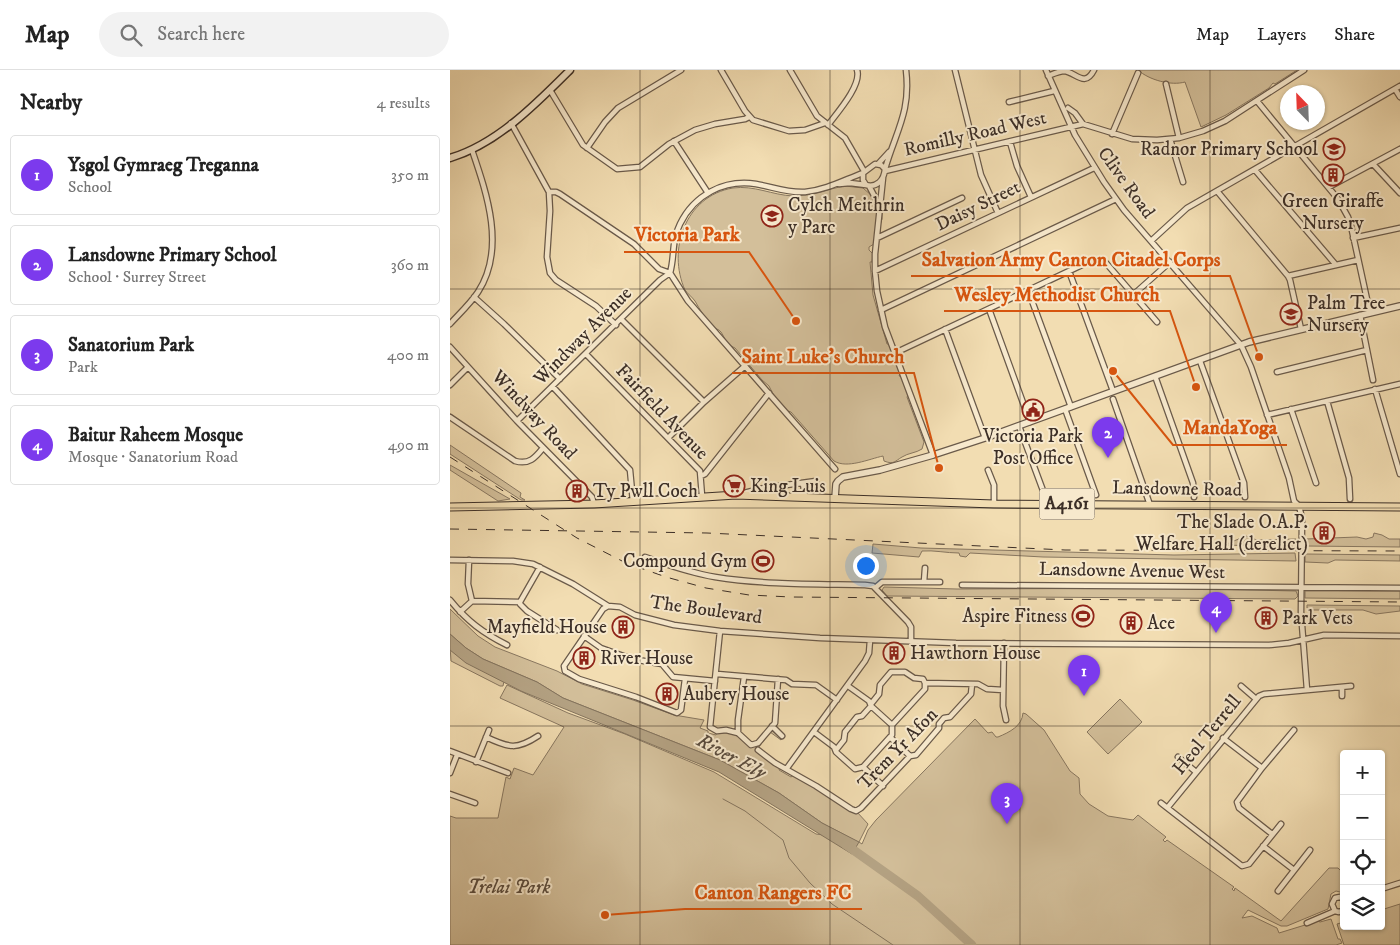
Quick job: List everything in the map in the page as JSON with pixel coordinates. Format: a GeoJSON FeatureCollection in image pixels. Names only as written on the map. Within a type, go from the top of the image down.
{"type":"FeatureCollection","features":[{"type":"Feature","properties":{"kind":"main road"},"geometry":{"type":"LineString","coordinates":[[450,158],[483,144],[550,90],[570,70]]}},
{"type":"Feature","properties":{"kind":"main road"},"geometry":{"type":"LineString","coordinates":[[450,507],[594,504],[702,496],[805,496]]}},
{"type":"Feature","properties":{"kind":"main road","name":"A4161"},"geometry":{"type":"LineString","coordinates":[[805,496],[835,498]]}},
{"type":"Feature","properties":{"kind":"main road","name":"Lansdowne Road"},"geometry":{"type":"LineString","coordinates":[[835,498],[994,504],[1400,507]]}},
{"type":"Feature","properties":{"kind":"street"},"geometry":{"type":"LineString","coordinates":[[587,148],[605,122],[618,108],[681,70]]}},
{"type":"Feature","properties":{"kind":"street"},"geometry":{"type":"LineString","coordinates":[[721,70],[749,117],[789,131],[805,130],[826,124],[856,85],[859,76],[858,70]]}},
{"type":"Feature","properties":{"kind":"street"},"geometry":{"type":"LineString","coordinates":[[790,70],[814,111],[826,124],[845,138],[864,172],[863,180],[877,201],[878,221]]}},
{"type":"Feature","properties":{"kind":"street"},"geometry":{"type":"LineString","coordinates":[[906,70],[907,102],[900,130],[890,152],[883,178],[874,271],[881,310],[933,455]]}},
{"type":"Feature","properties":{"kind":"street"},"geometry":{"type":"LineString","coordinates":[[955,70],[974,150],[982,175],[998,212]]}},
{"type":"Feature","properties":{"kind":"street","name":"Clive Road"},"geometry":{"type":"LineString","coordinates":[[1046,70],[1054,91],[1094,168],[1116,199],[1241,345]]}},
{"type":"Feature","properties":{"kind":"street"},"geometry":{"type":"LineString","coordinates":[[1048,76],[1065,72],[1078,81],[1089,77],[1094,70]]}},
{"type":"Feature","properties":{"kind":"street"},"geometry":{"type":"LineString","coordinates":[[1068,108],[1075,112],[1083,124],[1112,134],[1132,139],[1179,138],[1212,128],[1304,70]]}},
{"type":"Feature","properties":{"kind":"street"},"geometry":{"type":"LineString","coordinates":[[1112,134],[1138,73]]}},
{"type":"Feature","properties":{"kind":"street"},"geometry":{"type":"LineString","coordinates":[[1166,84],[1179,138]]}},
{"type":"Feature","properties":{"kind":"street"},"geometry":{"type":"LineString","coordinates":[[1151,241],[1183,211],[1400,86]]}},
{"type":"Feature","properties":{"kind":"street"},"geometry":{"type":"LineString","coordinates":[[1395,89],[1400,97]]}},
{"type":"Feature","properties":{"kind":"street"},"geometry":{"type":"LineString","coordinates":[[550,90],[580,141],[614,167],[622,170],[640,166],[686,134],[706,126],[745,120],[749,117]]}},
{"type":"Feature","properties":{"kind":"street"},"geometry":{"type":"LineString","coordinates":[[1009,102],[1054,91]]}},
{"type":"Feature","properties":{"kind":"street"},"geometry":{"type":"LineString","coordinates":[[1257,101],[1329,187],[1344,208],[1348,217],[1370,313]]}},
{"type":"Feature","properties":{"kind":"street"},"geometry":{"type":"LineString","coordinates":[[511,123],[549,192],[550,211],[546,257],[550,273],[556,280],[598,308],[616,325]]}},
{"type":"Feature","properties":{"kind":"street","name":"Romilly Road West"},"geometry":{"type":"LineString","coordinates":[[885,170],[1083,124]]}},
{"type":"Feature","properties":{"kind":"street"},"geometry":{"type":"LineString","coordinates":[[1170,139],[1183,182]]}},
{"type":"Feature","properties":{"kind":"street"},"geometry":{"type":"LineString","coordinates":[[674,141],[708,193]]}},
{"type":"Feature","properties":{"kind":"street"},"geometry":{"type":"LineString","coordinates":[[1010,142],[1017,166],[1031,197]]}},
{"type":"Feature","properties":{"kind":"street"},"geometry":{"type":"LineString","coordinates":[[1329,187],[1400,149]]}},
{"type":"Feature","properties":{"kind":"street"},"geometry":{"type":"LineString","coordinates":[[450,324],[474,297],[483,282],[491,255],[492,232],[485,190],[472,150]]}},
{"type":"Feature","properties":{"kind":"street"},"geometry":{"type":"LineString","coordinates":[[670,273],[673,245],[679,226],[692,206],[708,193],[718,188],[737,184],[758,184],[791,192],[820,190],[864,172],[878,164],[890,152]]}},
{"type":"Feature","properties":{"kind":"street"},"geometry":{"type":"LineString","coordinates":[[878,164],[885,170]]}},
{"type":"Feature","properties":{"kind":"street"},"geometry":{"type":"LineString","coordinates":[[1373,164],[1400,193]]}},
{"type":"Feature","properties":{"kind":"street","name":"Daisy Street"},"geometry":{"type":"LineString","coordinates":[[874,271],[1094,168]]}},
{"type":"Feature","properties":{"kind":"street"},"geometry":{"type":"LineString","coordinates":[[1255,170],[1336,265]]}},
{"type":"Feature","properties":{"kind":"street"},"geometry":{"type":"LineString","coordinates":[[836,184],[850,183],[867,186],[878,184],[883,178]]}},
{"type":"Feature","properties":{"kind":"street"},"geometry":{"type":"LineString","coordinates":[[549,192],[552,191],[560,194],[634,244],[658,269],[670,273],[688,301],[835,469]]}},
{"type":"Feature","properties":{"kind":"street"},"geometry":{"type":"LineString","coordinates":[[1217,191],[1288,276],[1301,329]]}},
{"type":"Feature","properties":{"kind":"street"},"geometry":{"type":"LineString","coordinates":[[876,238],[962,198]]}},
{"type":"Feature","properties":{"kind":"street"},"geometry":{"type":"LineString","coordinates":[[881,310],[1116,199]]}},
{"type":"Feature","properties":{"kind":"street"},"geometry":{"type":"LineString","coordinates":[[1353,238],[1400,228]]}},
{"type":"Feature","properties":{"kind":"street"},"geometry":{"type":"LineString","coordinates":[[1288,276],[1358,260]]}},
{"type":"Feature","properties":{"kind":"street"},"geometry":{"type":"LineString","coordinates":[[1133,295],[1170,262]]}},
{"type":"Feature","properties":{"kind":"street"},"geometry":{"type":"LineString","coordinates":[[1106,263],[1157,322]]}},
{"type":"Feature","properties":{"kind":"street"},"geometry":{"type":"LineString","coordinates":[[895,353],[1084,264]]}},
{"type":"Feature","properties":{"kind":"street"},"geometry":{"type":"LineString","coordinates":[[1069,271],[1113,391]]}},
{"type":"Feature","properties":{"kind":"street","name":"Windway Avenue"},"geometry":{"type":"LineString","coordinates":[[517,421],[660,280],[670,273]]}},
{"type":"Feature","properties":{"kind":"street"},"geometry":{"type":"LineString","coordinates":[[1028,290],[1096,495]]}},
{"type":"Feature","properties":{"kind":"street"},"geometry":{"type":"LineString","coordinates":[[474,297],[560,379]]}},
{"type":"Feature","properties":{"kind":"street"},"geometry":{"type":"LineString","coordinates":[[835,498],[836,484],[843,476],[880,470],[933,455],[1019,426],[1241,345],[1400,306]]}},
{"type":"Feature","properties":{"kind":"street"},"geometry":{"type":"LineString","coordinates":[[989,309],[1030,422]]}},
{"type":"Feature","properties":{"kind":"street"},"geometry":{"type":"LineString","coordinates":[[1360,315],[1373,380]]}},
{"type":"Feature","properties":{"kind":"street"},"geometry":{"type":"LineString","coordinates":[[622,319],[704,402]]}},
{"type":"Feature","properties":{"kind":"street"},"geometry":{"type":"LineString","coordinates":[[945,330],[984,438]]}},
{"type":"Feature","properties":{"kind":"street"},"geometry":{"type":"LineString","coordinates":[[1241,345],[1289,478],[1294,501],[1299,506],[1302,525],[1301,587],[1307,690]]}},
{"type":"Feature","properties":{"kind":"street","name":"Windway Road"},"geometry":{"type":"LineString","coordinates":[[450,347],[517,421],[592,497],[594,504]]}},
{"type":"Feature","properties":{"kind":"street"},"geometry":{"type":"LineString","coordinates":[[1277,372],[1367,350]]}},
{"type":"Feature","properties":{"kind":"street","name":"Fairfield Avenue"},"geometry":{"type":"LineString","coordinates":[[586,354],[700,471],[702,496]]}},
{"type":"Feature","properties":{"kind":"street"},"geometry":{"type":"LineString","coordinates":[[1200,360],[1244,483],[1245,497]]}},
{"type":"Feature","properties":{"kind":"street"},"geometry":{"type":"LineString","coordinates":[[450,384],[468,366]]}},
{"type":"Feature","properties":{"kind":"street"},"geometry":{"type":"LineString","coordinates":[[668,438],[704,402],[745,366]]}},
{"type":"Feature","properties":{"kind":"street"},"geometry":{"type":"LineString","coordinates":[[1155,376],[1193,483],[1194,497]]}},
{"type":"Feature","properties":{"kind":"street"},"geometry":{"type":"LineString","coordinates":[[1267,415],[1400,384]]}},
{"type":"Feature","properties":{"kind":"street"},"geometry":{"type":"LineString","coordinates":[[552,387],[630,470],[633,502]]}},
{"type":"Feature","properties":{"kind":"street"},"geometry":{"type":"LineString","coordinates":[[1375,389],[1400,474]]}},
{"type":"Feature","properties":{"kind":"street"},"geometry":{"type":"LineString","coordinates":[[701,476],[705,474],[769,393]]}},
{"type":"Feature","properties":{"kind":"street"},"geometry":{"type":"LineString","coordinates":[[1113,400],[1150,505]]}},
{"type":"Feature","properties":{"kind":"street"},"geometry":{"type":"LineString","coordinates":[[1327,401],[1349,478],[1350,499]]}},
{"type":"Feature","properties":{"kind":"street"},"geometry":{"type":"LineString","coordinates":[[1292,410],[1316,483]]}},
{"type":"Feature","properties":{"kind":"street"},"geometry":{"type":"LineString","coordinates":[[450,416],[515,461],[529,462],[543,448]]}},
{"type":"Feature","properties":{"kind":"street"},"geometry":{"type":"LineString","coordinates":[[1019,426],[1048,504]]}},
{"type":"Feature","properties":{"kind":"street"},"geometry":{"type":"LineString","coordinates":[[988,470],[994,485],[994,504]]}},
{"type":"Feature","properties":{"kind":"street"},"geometry":{"type":"LineString","coordinates":[[736,495],[764,488],[816,482]]}},
{"type":"Feature","properties":{"kind":"street"},"geometry":{"type":"LineString","coordinates":[[803,484],[805,496]]}},
{"type":"Feature","properties":{"kind":"street"},"geometry":{"type":"LineString","coordinates":[[645,557],[713,577],[747,582],[865,585],[875,588],[908,622],[911,628],[910,641]]}},
{"type":"Feature","properties":{"kind":"street","name":"The Boulevard"},"geometry":{"type":"LineString","coordinates":[[450,560],[513,561],[540,567],[573,584],[608,606],[620,607],[635,615],[674,625],[720,631],[870,640],[1269,645],[1290,643],[1324,635],[1400,636]]}},
{"type":"Feature","properties":{"kind":"street"},"geometry":{"type":"LineString","coordinates":[[469,560],[468,584],[472,601]]}},
{"type":"Feature","properties":{"kind":"street"},"geometry":{"type":"LineString","coordinates":[[520,602],[540,567]]}},
{"type":"Feature","properties":{"kind":"street"},"geometry":{"type":"LineString","coordinates":[[924,582],[925,568]]}},
{"type":"Feature","properties":{"kind":"street"},"geometry":{"type":"LineString","coordinates":[[1086,579],[1086,586]]}},
{"type":"Feature","properties":{"kind":"street"},"geometry":{"type":"LineString","coordinates":[[1196,580],[1196,586]]}},
{"type":"Feature","properties":{"kind":"street"},"geometry":{"type":"LineString","coordinates":[[875,588],[882,582],[940,582]]}},
{"type":"Feature","properties":{"kind":"street","name":"Lansdowne Avenue West"},"geometry":{"type":"LineString","coordinates":[[962,585],[980,582],[1086,586],[1400,588]]}},
{"type":"Feature","properties":{"kind":"street"},"geometry":{"type":"LineString","coordinates":[[450,600],[482,632],[508,645]]}},
{"type":"Feature","properties":{"kind":"street"},"geometry":{"type":"LineString","coordinates":[[460,612],[472,601],[520,602]]}},
{"type":"Feature","properties":{"kind":"street"},"geometry":{"type":"LineString","coordinates":[[520,602],[527,611],[557,630]]}},
{"type":"Feature","properties":{"kind":"street"},"geometry":{"type":"LineString","coordinates":[[608,606],[603,609],[584,636],[564,667],[565,671],[579,679],[636,696],[677,713],[681,710],[685,679]]}},
{"type":"Feature","properties":{"kind":"street"},"geometry":{"type":"LineString","coordinates":[[720,631],[710,727],[717,731],[726,730],[738,734],[749,744],[758,743],[775,723],[778,679]]}},
{"type":"Feature","properties":{"kind":"street"},"geometry":{"type":"LineString","coordinates":[[584,636],[601,648],[632,659],[662,664],[671,676],[715,681]]}},
{"type":"Feature","properties":{"kind":"street"},"geometry":{"type":"LineString","coordinates":[[787,768],[867,658],[870,640]]}},
{"type":"Feature","properties":{"kind":"street"},"geometry":{"type":"LineString","coordinates":[[1004,643],[1003,711],[1006,720]]}},
{"type":"Feature","properties":{"kind":"street"},"geometry":{"type":"LineString","coordinates":[[814,732],[855,769],[863,767],[892,735],[892,725],[925,689],[925,683],[922,679],[914,678],[904,672],[891,672],[880,685],[879,694],[871,705],[845,732],[844,740],[836,750]]}},
{"type":"Feature","properties":{"kind":"street"},"geometry":{"type":"LineString","coordinates":[[717,674],[778,679],[786,680],[792,684],[818,686],[837,700]]}},
{"type":"Feature","properties":{"kind":"street"},"geometry":{"type":"LineString","coordinates":[[738,734],[744,677]]}},
{"type":"Feature","properties":{"kind":"street"},"geometry":{"type":"LineString","coordinates":[[925,683],[978,684],[987,689],[1003,690]]}},
{"type":"Feature","properties":{"kind":"street","name":"Trem Yr Afon"},"geometry":{"type":"LineString","coordinates":[[758,750],[775,763],[787,768],[856,810],[861,808],[883,786],[910,756],[916,755],[939,728],[939,724],[944,718],[950,717],[971,694],[972,684]]}},
{"type":"Feature","properties":{"kind":"street"},"geometry":{"type":"LineString","coordinates":[[848,686],[869,701],[892,725]]}},
{"type":"Feature","properties":{"kind":"street"},"geometry":{"type":"LineString","coordinates":[[1241,686],[1256,699]]}},
{"type":"Feature","properties":{"kind":"street","name":"Heol Terrell"},"geometry":{"type":"LineString","coordinates":[[1168,807],[1256,699],[1264,694],[1351,686]]}},
{"type":"Feature","properties":{"kind":"street"},"geometry":{"type":"LineString","coordinates":[[1342,687],[1342,696]]}},
{"type":"Feature","properties":{"kind":"street"},"geometry":{"type":"LineString","coordinates":[[772,726],[782,736]]}},
{"type":"Feature","properties":{"kind":"street"},"geometry":{"type":"LineString","coordinates":[[476,762],[489,730]]}},
{"type":"Feature","properties":{"kind":"street"},"geometry":{"type":"LineString","coordinates":[[1272,834],[1239,808],[1237,802],[1262,768],[1294,730]]}},
{"type":"Feature","properties":{"kind":"street"},"geometry":{"type":"LineString","coordinates":[[486,738],[519,749],[538,736]]}},
{"type":"Feature","properties":{"kind":"street"},"geometry":{"type":"LineString","coordinates":[[890,737],[910,756]]}},
{"type":"Feature","properties":{"kind":"street"},"geometry":{"type":"LineString","coordinates":[[1224,738],[1262,768]]}},
{"type":"Feature","properties":{"kind":"street"},"geometry":{"type":"LineString","coordinates":[[450,751],[508,773]]}},
{"type":"Feature","properties":{"kind":"street"},"geometry":{"type":"LineString","coordinates":[[450,773],[457,754]]}},
{"type":"Feature","properties":{"kind":"street"},"geometry":{"type":"LineString","coordinates":[[1178,758],[1196,772]]}},
{"type":"Feature","properties":{"kind":"street"},"geometry":{"type":"LineString","coordinates":[[863,767],[883,786]]}},
{"type":"Feature","properties":{"kind":"street"},"geometry":{"type":"LineString","coordinates":[[450,794],[475,803]]}},
{"type":"Feature","properties":{"kind":"street"},"geometry":{"type":"LineString","coordinates":[[1161,803],[1242,866],[1249,864],[1281,824]]}},
{"type":"Feature","properties":{"kind":"street"},"geometry":{"type":"LineString","coordinates":[[1263,846],[1294,870]]}},
{"type":"Feature","properties":{"kind":"street"},"geometry":{"type":"LineString","coordinates":[[1278,891],[1310,850]]}},
{"type":"Feature","properties":{"kind":"street"},"geometry":{"type":"LineString","coordinates":[[1385,888],[1400,883]]}},
{"type":"Feature","properties":{"kind":"street"},"geometry":{"type":"LineString","coordinates":[[1335,911],[1332,906],[1334,900],[1340,898]]}},
{"type":"Feature","properties":{"kind":"street"},"geometry":{"type":"LineString","coordinates":[[1307,923],[1335,911],[1340,912]]}},
{"type":"Feature","properties":{"kind":"green space"},"geometry":{"type":"Polygon","coordinates":[[[1138,70],[1297,70],[1275,84],[1273,83],[1269,88],[1226,115],[1201,127],[1185,82],[1160,81],[1148,77],[1138,70]]]}},
{"type":"Feature","properties":{"kind":"green space"},"geometry":{"type":"Polygon","coordinates":[[[845,186],[863,188],[871,195],[882,211],[882,219],[874,244],[869,247],[873,254],[872,262],[870,262],[873,295],[887,344],[891,344],[893,356],[897,359],[901,372],[899,376],[902,376],[910,392],[907,397],[924,442],[922,449],[892,463],[884,461],[883,456],[852,464],[834,461],[791,412],[775,398],[769,386],[735,348],[726,342],[720,331],[709,323],[695,301],[685,290],[680,274],[678,258],[684,227],[692,213],[716,193],[741,187],[800,196],[845,186]]]}},
{"type":"Feature","properties":{"kind":"green space"},"geometry":{"type":"Polygon","coordinates":[[[450,445],[521,493],[520,497],[525,500],[521,500],[450,454],[450,445]]]}},
{"type":"Feature","properties":{"kind":"green space"},"geometry":{"type":"Polygon","coordinates":[[[450,465],[510,499],[498,501],[450,470],[450,465]]]}},
{"type":"Feature","properties":{"kind":"green space"},"geometry":{"type":"Polygon","coordinates":[[[1374,533],[1389,539],[1400,539],[1400,547],[1306,546],[1306,539],[1357,537],[1366,539],[1373,537],[1374,533]]]}},
{"type":"Feature","properties":{"kind":"green space"},"geometry":{"type":"Polygon","coordinates":[[[1246,536],[1257,540],[1296,539],[1295,547],[1224,545],[1246,536]]]}},
{"type":"Feature","properties":{"kind":"green space"},"geometry":{"type":"Polygon","coordinates":[[[873,544],[921,548],[1174,555],[1295,553],[1296,561],[1043,557],[970,553],[966,557],[960,556],[959,553],[927,551],[922,551],[919,557],[872,553],[873,544]]]}},
{"type":"Feature","properties":{"kind":"green space"},"geometry":{"type":"Polygon","coordinates":[[[1305,554],[1400,555],[1400,561],[1335,560],[1328,563],[1305,562],[1305,554]]]}},
{"type":"Feature","properties":{"kind":"green space"},"geometry":{"type":"Polygon","coordinates":[[[884,587],[957,589],[1201,588],[1296,591],[1298,596],[1295,599],[887,596],[882,590],[884,587]]]}},
{"type":"Feature","properties":{"kind":"green space"},"geometry":{"type":"Polygon","coordinates":[[[1305,591],[1400,591],[1400,599],[1305,598],[1305,591]]]}},
{"type":"Feature","properties":{"kind":"green space"},"geometry":{"type":"Polygon","coordinates":[[[1307,605],[1400,606],[1400,611],[1376,614],[1363,610],[1313,610],[1307,608],[1307,605]]]}},
{"type":"Feature","properties":{"kind":"green space","name":"Trelai Park"},"geometry":{"type":"Polygon","coordinates":[[[450,609],[478,636],[495,647],[557,671],[582,684],[674,715],[704,720],[700,728],[708,731],[708,733],[716,735],[717,733],[731,734],[737,736],[748,746],[751,746],[771,730],[781,738],[784,735],[781,740],[770,732],[756,751],[780,767],[779,770],[791,777],[794,775],[857,812],[868,824],[859,842],[862,844],[868,830],[876,820],[975,719],[988,733],[992,732],[998,737],[1015,728],[1020,722],[1023,713],[1026,714],[1044,730],[1070,771],[1079,778],[1080,794],[1089,804],[1108,816],[1133,820],[1138,815],[1166,837],[1163,840],[1165,842],[1167,840],[1234,887],[1232,889],[1234,891],[1235,888],[1281,921],[1329,868],[1338,868],[1340,870],[1340,892],[1336,891],[1331,894],[1328,909],[1287,926],[1281,926],[1248,910],[1242,918],[1252,916],[1277,928],[1279,933],[1331,919],[1338,939],[1342,943],[1336,945],[450,945],[450,816],[456,818],[498,818],[506,777],[510,779],[514,768],[533,775],[564,727],[500,698],[507,685],[568,713],[625,734],[714,772],[816,834],[846,838],[858,842],[822,823],[779,793],[720,760],[563,698],[537,682],[483,659],[450,634],[450,609]]]}},
{"type":"Feature","properties":{"kind":"green space"},"geometry":{"type":"Polygon","coordinates":[[[450,646],[504,681],[503,686],[451,661],[450,646]]]}},
{"type":"Feature","properties":{"kind":"green space"},"geometry":{"type":"Polygon","coordinates":[[[1120,699],[1142,722],[1108,754],[1087,732],[1120,699]]]}},
{"type":"Feature","properties":{"kind":"green space"},"geometry":{"type":"Polygon","coordinates":[[[1400,904],[1400,945],[1344,945],[1337,924],[1340,923],[1340,930],[1385,930],[1385,909],[1400,904]]]}},
{"type":"Feature","properties":{"kind":"shaded area"},"geometry":{"type":"Polygon","coordinates":[[[450,634],[483,659],[537,682],[563,698],[720,760],[779,793],[822,823],[859,842],[852,854],[719,772],[521,691],[466,663],[450,650],[450,634]]]}},
{"type":"Feature","properties":{"kind":"waterway"},"geometry":{"type":"LineString","coordinates":[[723,799],[745,811],[783,840],[789,858],[810,883],[832,904],[893,945]]}},
{"type":"Feature","properties":{"kind":"waterway","name":"River Ely"},"geometry":{"type":"LineString","coordinates":[[845,844],[918,896],[972,945]]}},
{"type":"Feature","properties":{"kind":"railway"},"geometry":{"type":"LineString","coordinates":[[450,457],[577,538],[626,563],[706,588],[749,595],[791,597],[1400,602]]}},
{"type":"Feature","properties":{"kind":"railway"},"geometry":{"type":"LineString","coordinates":[[450,529],[707,533],[1065,550],[1400,551]]}},
{"type":"Feature","properties":{"kind":"place","name":"Radnor Primary School"},"geometry":{"type":"Point","coordinates":[1334,149]}},
{"type":"Feature","properties":{"kind":"place","name":"Green Giraffe Nursery"},"geometry":{"type":"Point","coordinates":[1333,175]}},
{"type":"Feature","properties":{"kind":"place","name":"Cylch Meithrin y Parc"},"geometry":{"type":"Point","coordinates":[772,216]}},
{"type":"Feature","properties":{"kind":"place","name":"Palm Tree Nursery"},"geometry":{"type":"Point","coordinates":[1291,314]}},
{"type":"Feature","properties":{"kind":"place","name":"Victoria Park"},"geometry":{"type":"Point","coordinates":[796,321]}},
{"type":"Feature","properties":{"kind":"place","name":"Salvation Army Canton Citadel Corps"},"geometry":{"type":"Point","coordinates":[1259,357]}},
{"type":"Feature","properties":{"kind":"place","name":"MandaYoga"},"geometry":{"type":"Point","coordinates":[1113,371]}},
{"type":"Feature","properties":{"kind":"place","name":"Wesley Methodist Church"},"geometry":{"type":"Point","coordinates":[1196,387]}},
{"type":"Feature","properties":{"kind":"place","name":"Victoria Park Post Office"},"geometry":{"type":"Point","coordinates":[1033,410]}},
{"type":"Feature","properties":{"kind":"place","name":"Lansdowne Primary School"},"geometry":{"type":"Point","coordinates":[1108,458]}},
{"type":"Feature","properties":{"kind":"place","name":"Saint Luke's Church"},"geometry":{"type":"Point","coordinates":[939,468]}},
{"type":"Feature","properties":{"kind":"place","name":"King Luis"},"geometry":{"type":"Point","coordinates":[734,486]}},
{"type":"Feature","properties":{"kind":"place","name":"Ty Pwll Coch"},"geometry":{"type":"Point","coordinates":[577,491]}},
{"type":"Feature","properties":{"kind":"place","name":"The Slade O.A.P. Welfare Hall (derelict)"},"geometry":{"type":"Point","coordinates":[1324,533]}},
{"type":"Feature","properties":{"kind":"place","name":"Compound Gym"},"geometry":{"type":"Point","coordinates":[763,561]}},
{"type":"Feature","properties":{"kind":"place","name":"Aspire Fitness"},"geometry":{"type":"Point","coordinates":[1083,616]}},
{"type":"Feature","properties":{"kind":"place","name":"Park Vets"},"geometry":{"type":"Point","coordinates":[1266,618]}},
{"type":"Feature","properties":{"kind":"place","name":"Ace"},"geometry":{"type":"Point","coordinates":[1131,623]}},
{"type":"Feature","properties":{"kind":"place","name":"Mayfield House"},"geometry":{"type":"Point","coordinates":[623,627]}},
{"type":"Feature","properties":{"kind":"place","name":"Baitur Raheem Mosque"},"geometry":{"type":"Point","coordinates":[1216,633]}},
{"type":"Feature","properties":{"kind":"place","name":"Hawthorn House"},"geometry":{"type":"Point","coordinates":[894,653]}},
{"type":"Feature","properties":{"kind":"place","name":"River House"},"geometry":{"type":"Point","coordinates":[584,658]}},
{"type":"Feature","properties":{"kind":"place","name":"Aubery House"},"geometry":{"type":"Point","coordinates":[667,694]}},
{"type":"Feature","properties":{"kind":"place","name":"Ysgol Gymraeg Treganna"},"geometry":{"type":"Point","coordinates":[1084,696]}},
{"type":"Feature","properties":{"kind":"place","name":"Sanatorium Park"},"geometry":{"type":"Point","coordinates":[1007,824]}},
{"type":"Feature","properties":{"kind":"place","name":"Canton Rangers FC"},"geometry":{"type":"Point","coordinates":[605,915]}}]}
